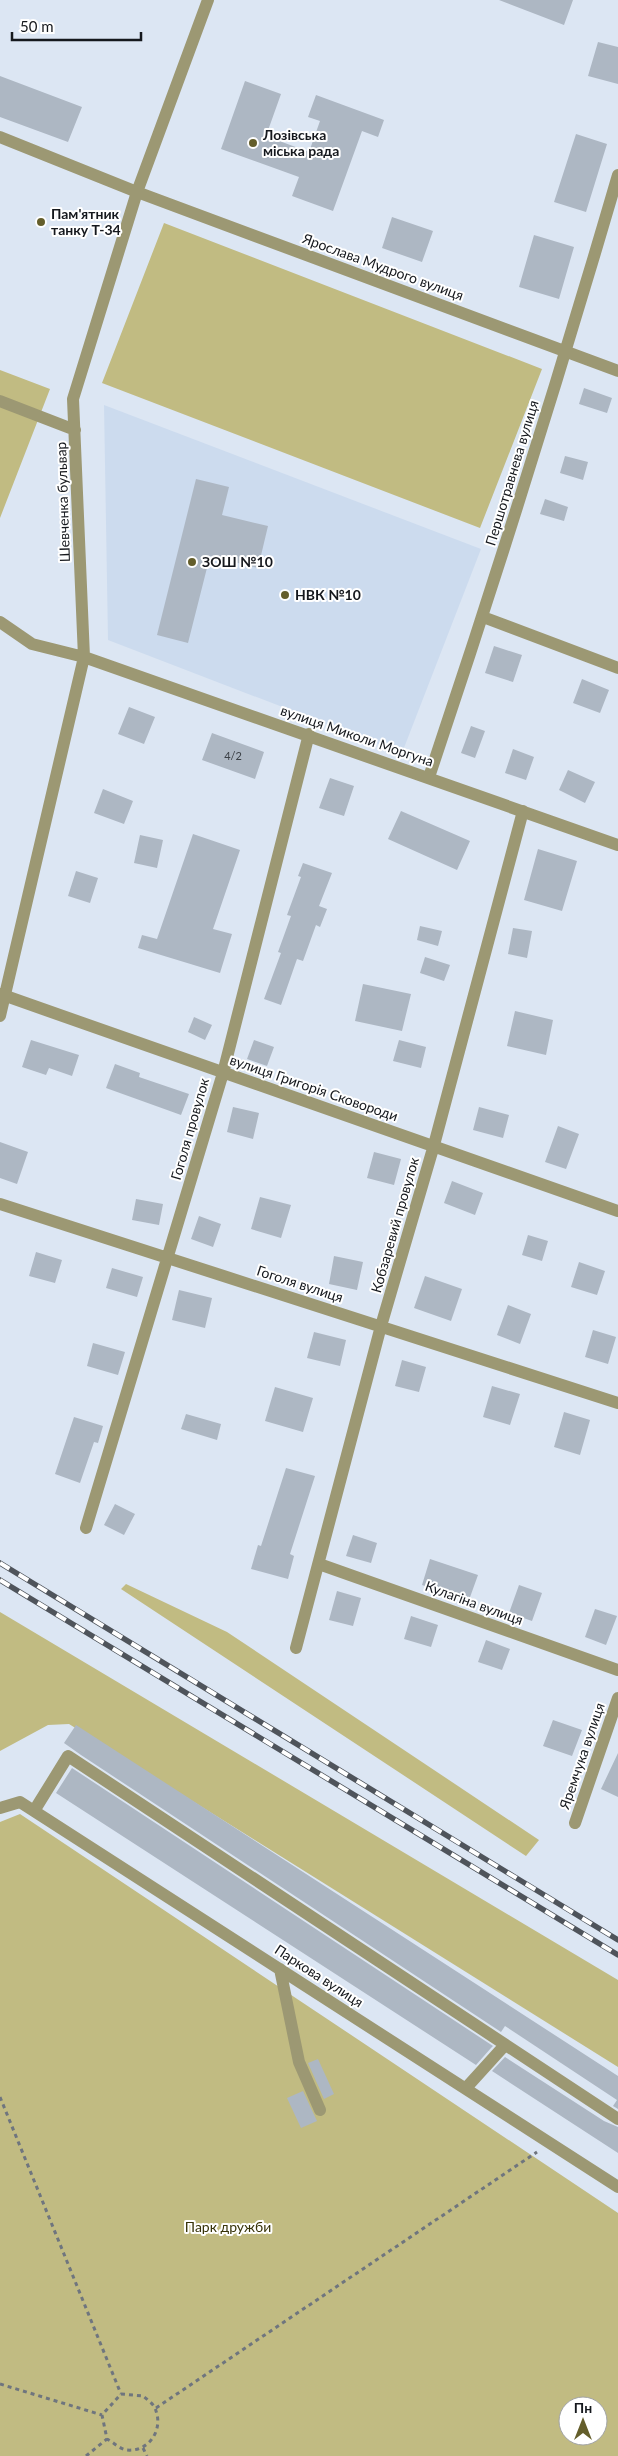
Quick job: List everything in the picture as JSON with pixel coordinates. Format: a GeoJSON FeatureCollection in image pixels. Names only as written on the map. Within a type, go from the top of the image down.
{"type":"FeatureCollection","features":[{"type":"Feature","properties":{"kind":"street","name":"Шевченка бульвар"},"geometry":{"type":"LineString","coordinates":[[0,1016],[2,995],[84,657],[73,399],[137,192],[208,0]]}},
{"type":"Feature","properties":{"kind":"street","name":"Ярослава Мудрого вулиця"},"geometry":{"type":"LineString","coordinates":[[0,137],[137,192],[618,371]]}},
{"type":"Feature","properties":{"kind":"street","name":"Першотравнева вулиця"},"geometry":{"type":"LineString","coordinates":[[429,777],[483,618],[566,352],[618,175]]}},
{"type":"Feature","properties":{"kind":"street"},"geometry":{"type":"LineString","coordinates":[[0,401],[75,430]]}},
{"type":"Feature","properties":{"kind":"street"},"geometry":{"type":"LineString","coordinates":[[483,618],[618,668]]}},
{"type":"Feature","properties":{"kind":"street","name":"вулиця Миколи Моргуна"},"geometry":{"type":"LineString","coordinates":[[0,622],[32,644],[84,657],[308,734],[618,845]]}},
{"type":"Feature","properties":{"kind":"street","name":"Гоголя провулок"},"geometry":{"type":"LineString","coordinates":[[86,1528],[169,1258],[222,1073],[308,734]]}},
{"type":"Feature","properties":{"kind":"street","name":"Кобзаревий провулок"},"geometry":{"type":"LineString","coordinates":[[296,1648],[381,1326],[434,1145],[522,812]]}},
{"type":"Feature","properties":{"kind":"street","name":"вулиця Григорія Сковороди"},"geometry":{"type":"LineString","coordinates":[[2,995],[618,1211]]}},
{"type":"Feature","properties":{"kind":"street","name":"Гоголя вулиця"},"geometry":{"type":"LineString","coordinates":[[0,1204],[618,1403]]}},
{"type":"Feature","properties":{"kind":"street","name":"Кулагіна вулиця"},"geometry":{"type":"LineString","coordinates":[[319,1564],[618,1670]]}},
{"type":"Feature","properties":{"kind":"street","name":"Яремчука вулиця"},"geometry":{"type":"LineString","coordinates":[[575,1823],[618,1698]]}},
{"type":"Feature","properties":{"kind":"street"},"geometry":{"type":"LineString","coordinates":[[34,1811],[68,1756],[504,2046],[618,2119]]}},
{"type":"Feature","properties":{"kind":"street","name":"Паркова вулиця"},"geometry":{"type":"LineString","coordinates":[[0,1808],[20,1802],[618,2186]]}},
{"type":"Feature","properties":{"kind":"street"},"geometry":{"type":"LineString","coordinates":[[280,1969],[298,2062],[320,2110]]}},
{"type":"Feature","properties":{"kind":"street"},"geometry":{"type":"LineString","coordinates":[[466,2088],[504,2046]]}},
{"type":"Feature","properties":{"kind":"path"},"geometry":{"type":"LineString","coordinates":[[0,2097],[121,2394]]}},
{"type":"Feature","properties":{"kind":"path"},"geometry":{"type":"LineString","coordinates":[[156,2408],[550,2144]]}},
{"type":"Feature","properties":{"kind":"path"},"geometry":{"type":"LineString","coordinates":[[0,2384],[102,2415]]}},
{"type":"Feature","properties":{"kind":"path"},"geometry":{"type":"LineString","coordinates":[[102,2415],[107,2439],[126,2450],[143,2448],[153,2439],[159,2424],[156,2408],[144,2396],[121,2394]]}},
{"type":"Feature","properties":{"kind":"path"},"geometry":{"type":"LineString","coordinates":[[102,2415],[121,2394]]}},
{"type":"Feature","properties":{"kind":"path"},"geometry":{"type":"LineString","coordinates":[[86,2456],[107,2439]]}},
{"type":"Feature","properties":{"kind":"path"},"geometry":{"type":"LineString","coordinates":[[143,2448],[146,2456]]}},
{"type":"Feature","properties":{"kind":"shaded area","name":"НВК №10"},"geometry":{"type":"Polygon","coordinates":[[[104,405],[481,549],[402,753],[108,640],[104,405]]]}},
{"type":"Feature","properties":{"kind":"green space"},"geometry":{"type":"Polygon","coordinates":[[[164,223],[542,369],[480,528],[102,383],[164,223]]]}},
{"type":"Feature","properties":{"kind":"green space"},"geometry":{"type":"Polygon","coordinates":[[[0,370],[50,389],[0,518],[0,370]]]}},
{"type":"Feature","properties":{"kind":"green space"},"geometry":{"type":"Polygon","coordinates":[[[126,1584],[227,1632],[539,1840],[526,1856],[121,1589],[126,1584]]]}},
{"type":"Feature","properties":{"kind":"green space"},"geometry":{"type":"Polygon","coordinates":[[[0,1612],[618,1980],[618,2067],[69,1724],[48,1725],[0,1751],[0,1612]]]}},
{"type":"Feature","properties":{"kind":"green space","name":"Парк дружби"},"geometry":{"type":"Polygon","coordinates":[[[20,1814],[618,2213],[618,2456],[0,2456],[0,1822],[20,1814]]]}},
{"type":"Feature","properties":{"kind":"building"},"geometry":{"type":"Polygon","coordinates":[[[499,0],[573,0],[564,25],[499,0]]]}},
{"type":"Feature","properties":{"kind":"building"},"geometry":{"type":"Polygon","coordinates":[[[598,42],[618,47],[618,84],[588,76],[598,42]]]}},
{"type":"Feature","properties":{"kind":"building"},"geometry":{"type":"Polygon","coordinates":[[[0,76],[82,107],[68,142],[0,117],[0,76]]]}},
{"type":"Feature","properties":{"kind":"building","name":"Лозівська міська рада"},"geometry":{"type":"Polygon","coordinates":[[[245,81],[281,94],[266,136],[309,152],[320,121],[308,117],[316,95],[384,120],[378,137],[362,131],[333,211],[292,196],[299,177],[221,149],[245,81]]]}},
{"type":"Feature","properties":{"kind":"building"},"geometry":{"type":"Polygon","coordinates":[[[576,134],[607,144],[586,212],[554,202],[576,134]]]}},
{"type":"Feature","properties":{"kind":"building"},"geometry":{"type":"Polygon","coordinates":[[[392,217],[433,231],[422,262],[382,248],[392,217]]]}},
{"type":"Feature","properties":{"kind":"building"},"geometry":{"type":"Polygon","coordinates":[[[534,235],[574,247],[559,299],[519,287],[534,235]]]}},
{"type":"Feature","properties":{"kind":"building"},"geometry":{"type":"Polygon","coordinates":[[[584,388],[612,398],[607,413],[579,404],[584,388]]]}},
{"type":"Feature","properties":{"kind":"building"},"geometry":{"type":"Polygon","coordinates":[[[565,456],[588,462],[583,480],[560,473],[565,456]]]}},
{"type":"Feature","properties":{"kind":"building","name":"ЗОШ №10"},"geometry":{"type":"Polygon","coordinates":[[[196,479],[229,487],[222,515],[268,526],[258,568],[210,556],[188,643],[157,635],[196,479]]]}},
{"type":"Feature","properties":{"kind":"building"},"geometry":{"type":"Polygon","coordinates":[[[545,499],[568,507],[564,521],[540,514],[545,499]]]}},
{"type":"Feature","properties":{"kind":"building"},"geometry":{"type":"Polygon","coordinates":[[[494,646],[522,655],[513,682],[485,673],[494,646]]]}},
{"type":"Feature","properties":{"kind":"building"},"geometry":{"type":"Polygon","coordinates":[[[582,679],[609,690],[600,713],[573,703],[582,679]]]}},
{"type":"Feature","properties":{"kind":"building"},"geometry":{"type":"Polygon","coordinates":[[[129,707],[155,717],[144,744],[118,734],[129,707]]]}},
{"type":"Feature","properties":{"kind":"building"},"geometry":{"type":"Polygon","coordinates":[[[471,726],[485,731],[475,758],[461,753],[471,726]]]}},
{"type":"Feature","properties":{"kind":"building"},"geometry":{"type":"Polygon","coordinates":[[[212,733],[264,752],[255,779],[202,760],[212,733]]]}},
{"type":"Feature","properties":{"kind":"building"},"geometry":{"type":"Polygon","coordinates":[[[513,749],[534,757],[526,780],[505,773],[513,749]]]}},
{"type":"Feature","properties":{"kind":"building"},"geometry":{"type":"Polygon","coordinates":[[[568,770],[595,782],[585,803],[559,790],[568,770]]]}},
{"type":"Feature","properties":{"kind":"building"},"geometry":{"type":"Polygon","coordinates":[[[330,778],[354,786],[344,816],[319,808],[330,778]]]}},
{"type":"Feature","properties":{"kind":"building"},"geometry":{"type":"Polygon","coordinates":[[[103,789],[133,801],[124,824],[94,813],[103,789]]]}},
{"type":"Feature","properties":{"kind":"building"},"geometry":{"type":"Polygon","coordinates":[[[401,811],[470,841],[457,870],[388,839],[401,811]]]}},
{"type":"Feature","properties":{"kind":"building"},"geometry":{"type":"Polygon","coordinates":[[[193,834],[240,850],[213,929],[232,934],[220,973],[138,948],[142,935],[157,939],[193,834]]]}},
{"type":"Feature","properties":{"kind":"building"},"geometry":{"type":"Polygon","coordinates":[[[140,835],[163,840],[157,868],[134,863],[140,835]]]}},
{"type":"Feature","properties":{"kind":"building"},"geometry":{"type":"Polygon","coordinates":[[[538,849],[577,861],[562,911],[524,900],[538,849]]]}},
{"type":"Feature","properties":{"kind":"building"},"geometry":{"type":"Polygon","coordinates":[[[303,863],[332,873],[319,906],[327,909],[320,927],[316,925],[303,961],[297,959],[281,1005],[264,999],[281,953],[278,952],[291,916],[287,915],[301,877],[298,876],[303,863]]]}},
{"type":"Feature","properties":{"kind":"building"},"geometry":{"type":"Polygon","coordinates":[[[76,871],[98,878],[90,903],[68,896],[76,871]]]}},
{"type":"Feature","properties":{"kind":"building"},"geometry":{"type":"Polygon","coordinates":[[[420,926],[442,931],[438,946],[417,940],[420,926]]]}},
{"type":"Feature","properties":{"kind":"building"},"geometry":{"type":"Polygon","coordinates":[[[513,928],[532,931],[527,958],[508,954],[513,928]]]}},
{"type":"Feature","properties":{"kind":"building"},"geometry":{"type":"Polygon","coordinates":[[[425,957],[450,965],[444,981],[420,973],[425,957]]]}},
{"type":"Feature","properties":{"kind":"building"},"geometry":{"type":"Polygon","coordinates":[[[363,984],[411,994],[402,1031],[355,1021],[363,984]]]}},
{"type":"Feature","properties":{"kind":"building"},"geometry":{"type":"Polygon","coordinates":[[[515,1011],[553,1020],[546,1055],[507,1046],[515,1011]]]}},
{"type":"Feature","properties":{"kind":"building"},"geometry":{"type":"Polygon","coordinates":[[[194,1017],[212,1025],[205,1040],[188,1032],[194,1017]]]}},
{"type":"Feature","properties":{"kind":"building"},"geometry":{"type":"Polygon","coordinates":[[[31,1040],[79,1055],[72,1076],[49,1068],[46,1075],[22,1067],[31,1040]]]}},
{"type":"Feature","properties":{"kind":"building"},"geometry":{"type":"Polygon","coordinates":[[[254,1040],[274,1047],[267,1066],[247,1059],[254,1040]]]}},
{"type":"Feature","properties":{"kind":"building"},"geometry":{"type":"Polygon","coordinates":[[[399,1040],[426,1047],[421,1068],[393,1061],[399,1040]]]}},
{"type":"Feature","properties":{"kind":"building"},"geometry":{"type":"Polygon","coordinates":[[[115,1064],[140,1073],[139,1077],[189,1094],[181,1115],[106,1088],[115,1064]]]}},
{"type":"Feature","properties":{"kind":"building"},"geometry":{"type":"Polygon","coordinates":[[[233,1107],[259,1113],[253,1139],[227,1132],[233,1107]]]}},
{"type":"Feature","properties":{"kind":"building"},"geometry":{"type":"Polygon","coordinates":[[[479,1107],[509,1115],[503,1138],[473,1130],[479,1107]]]}},
{"type":"Feature","properties":{"kind":"building"},"geometry":{"type":"Polygon","coordinates":[[[558,1126],[579,1134],[566,1169],[545,1162],[558,1126]]]}},
{"type":"Feature","properties":{"kind":"building"},"geometry":{"type":"Polygon","coordinates":[[[0,1142],[28,1152],[17,1184],[0,1178],[0,1142]]]}},
{"type":"Feature","properties":{"kind":"building"},"geometry":{"type":"Polygon","coordinates":[[[374,1152],[401,1159],[394,1185],[367,1178],[374,1152]]]}},
{"type":"Feature","properties":{"kind":"building"},"geometry":{"type":"Polygon","coordinates":[[[452,1181],[483,1193],[475,1215],[444,1203],[452,1181]]]}},
{"type":"Feature","properties":{"kind":"building"},"geometry":{"type":"Polygon","coordinates":[[[260,1197],[291,1205],[281,1238],[251,1229],[260,1197]]]}},
{"type":"Feature","properties":{"kind":"building"},"geometry":{"type":"Polygon","coordinates":[[[136,1199],[163,1204],[159,1225],[132,1220],[136,1199]]]}},
{"type":"Feature","properties":{"kind":"building"},"geometry":{"type":"Polygon","coordinates":[[[199,1216],[221,1224],[213,1247],[191,1239],[199,1216]]]}},
{"type":"Feature","properties":{"kind":"building"},"geometry":{"type":"Polygon","coordinates":[[[528,1235],[548,1241],[542,1261],[522,1255],[528,1235]]]}},
{"type":"Feature","properties":{"kind":"building"},"geometry":{"type":"Polygon","coordinates":[[[36,1252],[62,1260],[55,1283],[29,1276],[36,1252]]]}},
{"type":"Feature","properties":{"kind":"building"},"geometry":{"type":"Polygon","coordinates":[[[334,1256],[363,1262],[357,1290],[329,1284],[334,1256]]]}},
{"type":"Feature","properties":{"kind":"building"},"geometry":{"type":"Polygon","coordinates":[[[579,1262],[605,1271],[597,1295],[571,1287],[579,1262]]]}},
{"type":"Feature","properties":{"kind":"building"},"geometry":{"type":"Polygon","coordinates":[[[112,1268],[143,1277],[137,1297],[106,1288],[112,1268]]]}},
{"type":"Feature","properties":{"kind":"building"},"geometry":{"type":"Polygon","coordinates":[[[425,1276],[462,1289],[451,1321],[414,1308],[425,1276]]]}},
{"type":"Feature","properties":{"kind":"building"},"geometry":{"type":"Polygon","coordinates":[[[179,1290],[212,1298],[205,1328],[172,1320],[179,1290]]]}},
{"type":"Feature","properties":{"kind":"building"},"geometry":{"type":"Polygon","coordinates":[[[508,1305],[531,1314],[520,1344],[497,1335],[508,1305]]]}},
{"type":"Feature","properties":{"kind":"building"},"geometry":{"type":"Polygon","coordinates":[[[593,1330],[616,1337],[608,1364],[585,1357],[593,1330]]]}},
{"type":"Feature","properties":{"kind":"building"},"geometry":{"type":"Polygon","coordinates":[[[314,1332],[346,1340],[340,1366],[307,1358],[314,1332]]]}},
{"type":"Feature","properties":{"kind":"building"},"geometry":{"type":"Polygon","coordinates":[[[93,1343],[125,1352],[118,1375],[87,1366],[93,1343]]]}},
{"type":"Feature","properties":{"kind":"building"},"geometry":{"type":"Polygon","coordinates":[[[402,1360],[426,1367],[419,1392],[395,1386],[402,1360]]]}},
{"type":"Feature","properties":{"kind":"building"},"geometry":{"type":"Polygon","coordinates":[[[492,1386],[520,1394],[510,1425],[483,1417],[492,1386]]]}},
{"type":"Feature","properties":{"kind":"building"},"geometry":{"type":"Polygon","coordinates":[[[275,1387],[313,1398],[303,1432],[265,1421],[275,1387]]]}},
{"type":"Feature","properties":{"kind":"building"},"geometry":{"type":"Polygon","coordinates":[[[564,1412],[590,1420],[580,1455],[554,1447],[564,1412]]]}},
{"type":"Feature","properties":{"kind":"building"},"geometry":{"type":"Polygon","coordinates":[[[186,1414],[221,1424],[217,1440],[181,1429],[186,1414]]]}},
{"type":"Feature","properties":{"kind":"building"},"geometry":{"type":"Polygon","coordinates":[[[74,1417],[103,1426],[98,1443],[94,1442],[80,1483],[55,1474],[74,1417]]]}},
{"type":"Feature","properties":{"kind":"building"},"geometry":{"type":"Polygon","coordinates":[[[286,1468],[315,1476],[290,1554],[294,1556],[288,1579],[251,1569],[258,1545],[261,1546],[286,1468]]]}},
{"type":"Feature","properties":{"kind":"building"},"geometry":{"type":"Polygon","coordinates":[[[115,1504],[135,1514],[124,1535],[104,1525],[115,1504]]]}},
{"type":"Feature","properties":{"kind":"building"},"geometry":{"type":"Polygon","coordinates":[[[353,1535],[377,1543],[371,1563],[346,1556],[353,1535]]]}},
{"type":"Feature","properties":{"kind":"building"},"geometry":{"type":"Polygon","coordinates":[[[430,1559],[478,1575],[469,1600],[422,1585],[430,1559]]]}},
{"type":"Feature","properties":{"kind":"building"},"geometry":{"type":"Polygon","coordinates":[[[519,1585],[542,1593],[532,1621],[509,1613],[519,1585]]]}},
{"type":"Feature","properties":{"kind":"building"},"geometry":{"type":"Polygon","coordinates":[[[337,1591],[361,1598],[353,1626],[329,1620],[337,1591]]]}},
{"type":"Feature","properties":{"kind":"building"},"geometry":{"type":"Polygon","coordinates":[[[595,1609],[617,1616],[606,1645],[585,1637],[595,1609]]]}},
{"type":"Feature","properties":{"kind":"building"},"geometry":{"type":"Polygon","coordinates":[[[411,1616],[438,1625],[431,1647],[404,1639],[411,1616]]]}},
{"type":"Feature","properties":{"kind":"building"},"geometry":{"type":"Polygon","coordinates":[[[486,1640],[510,1649],[502,1670],[478,1662],[486,1640]]]}},
{"type":"Feature","properties":{"kind":"building"},"geometry":{"type":"Polygon","coordinates":[[[553,1720],[582,1730],[572,1756],[543,1746],[553,1720]]]}},
{"type":"Feature","properties":{"kind":"building"},"geometry":{"type":"Polygon","coordinates":[[[76,1725],[618,2076],[618,2109],[613,2106],[617,2100],[505,2026],[501,2032],[64,1743],[76,1725]]]}},
{"type":"Feature","properties":{"kind":"building"},"geometry":{"type":"Polygon","coordinates":[[[618,1753],[618,1797],[601,1789],[618,1753]]]}},
{"type":"Feature","properties":{"kind":"building"},"geometry":{"type":"Polygon","coordinates":[[[72,1768],[493,2046],[476,2065],[56,1793],[72,1768]]]}},
{"type":"Feature","properties":{"kind":"building"},"geometry":{"type":"Polygon","coordinates":[[[505,2057],[604,2121],[618,2127],[618,2153],[492,2071],[505,2057]]]}},
{"type":"Feature","properties":{"kind":"building"},"geometry":{"type":"Polygon","coordinates":[[[318,2059],[334,2094],[324,2099],[308,2063],[318,2059]]]}},
{"type":"Feature","properties":{"kind":"building"},"geometry":{"type":"Polygon","coordinates":[[[303,2091],[317,2121],[301,2128],[287,2098],[303,2091]]]}},
{"type":"Feature","properties":{"kind":"railway"},"geometry":{"type":"LineString","coordinates":[[0,1563],[618,1940]]}},
{"type":"Feature","properties":{"kind":"railway"},"geometry":{"type":"LineString","coordinates":[[0,1580],[618,1955]]}},
{"type":"Feature","properties":{"kind":"place","name":"Лозівська міська рада"},"geometry":{"type":"Point","coordinates":[253,143]}},
{"type":"Feature","properties":{"kind":"place","name":"Пам'ятник танку Т-34"},"geometry":{"type":"Point","coordinates":[41,222]}},
{"type":"Feature","properties":{"kind":"place","name":"ЗОШ №10"},"geometry":{"type":"Point","coordinates":[192,562]}},
{"type":"Feature","properties":{"kind":"place","name":"НВК №10"},"geometry":{"type":"Point","coordinates":[285,595]}}]}
